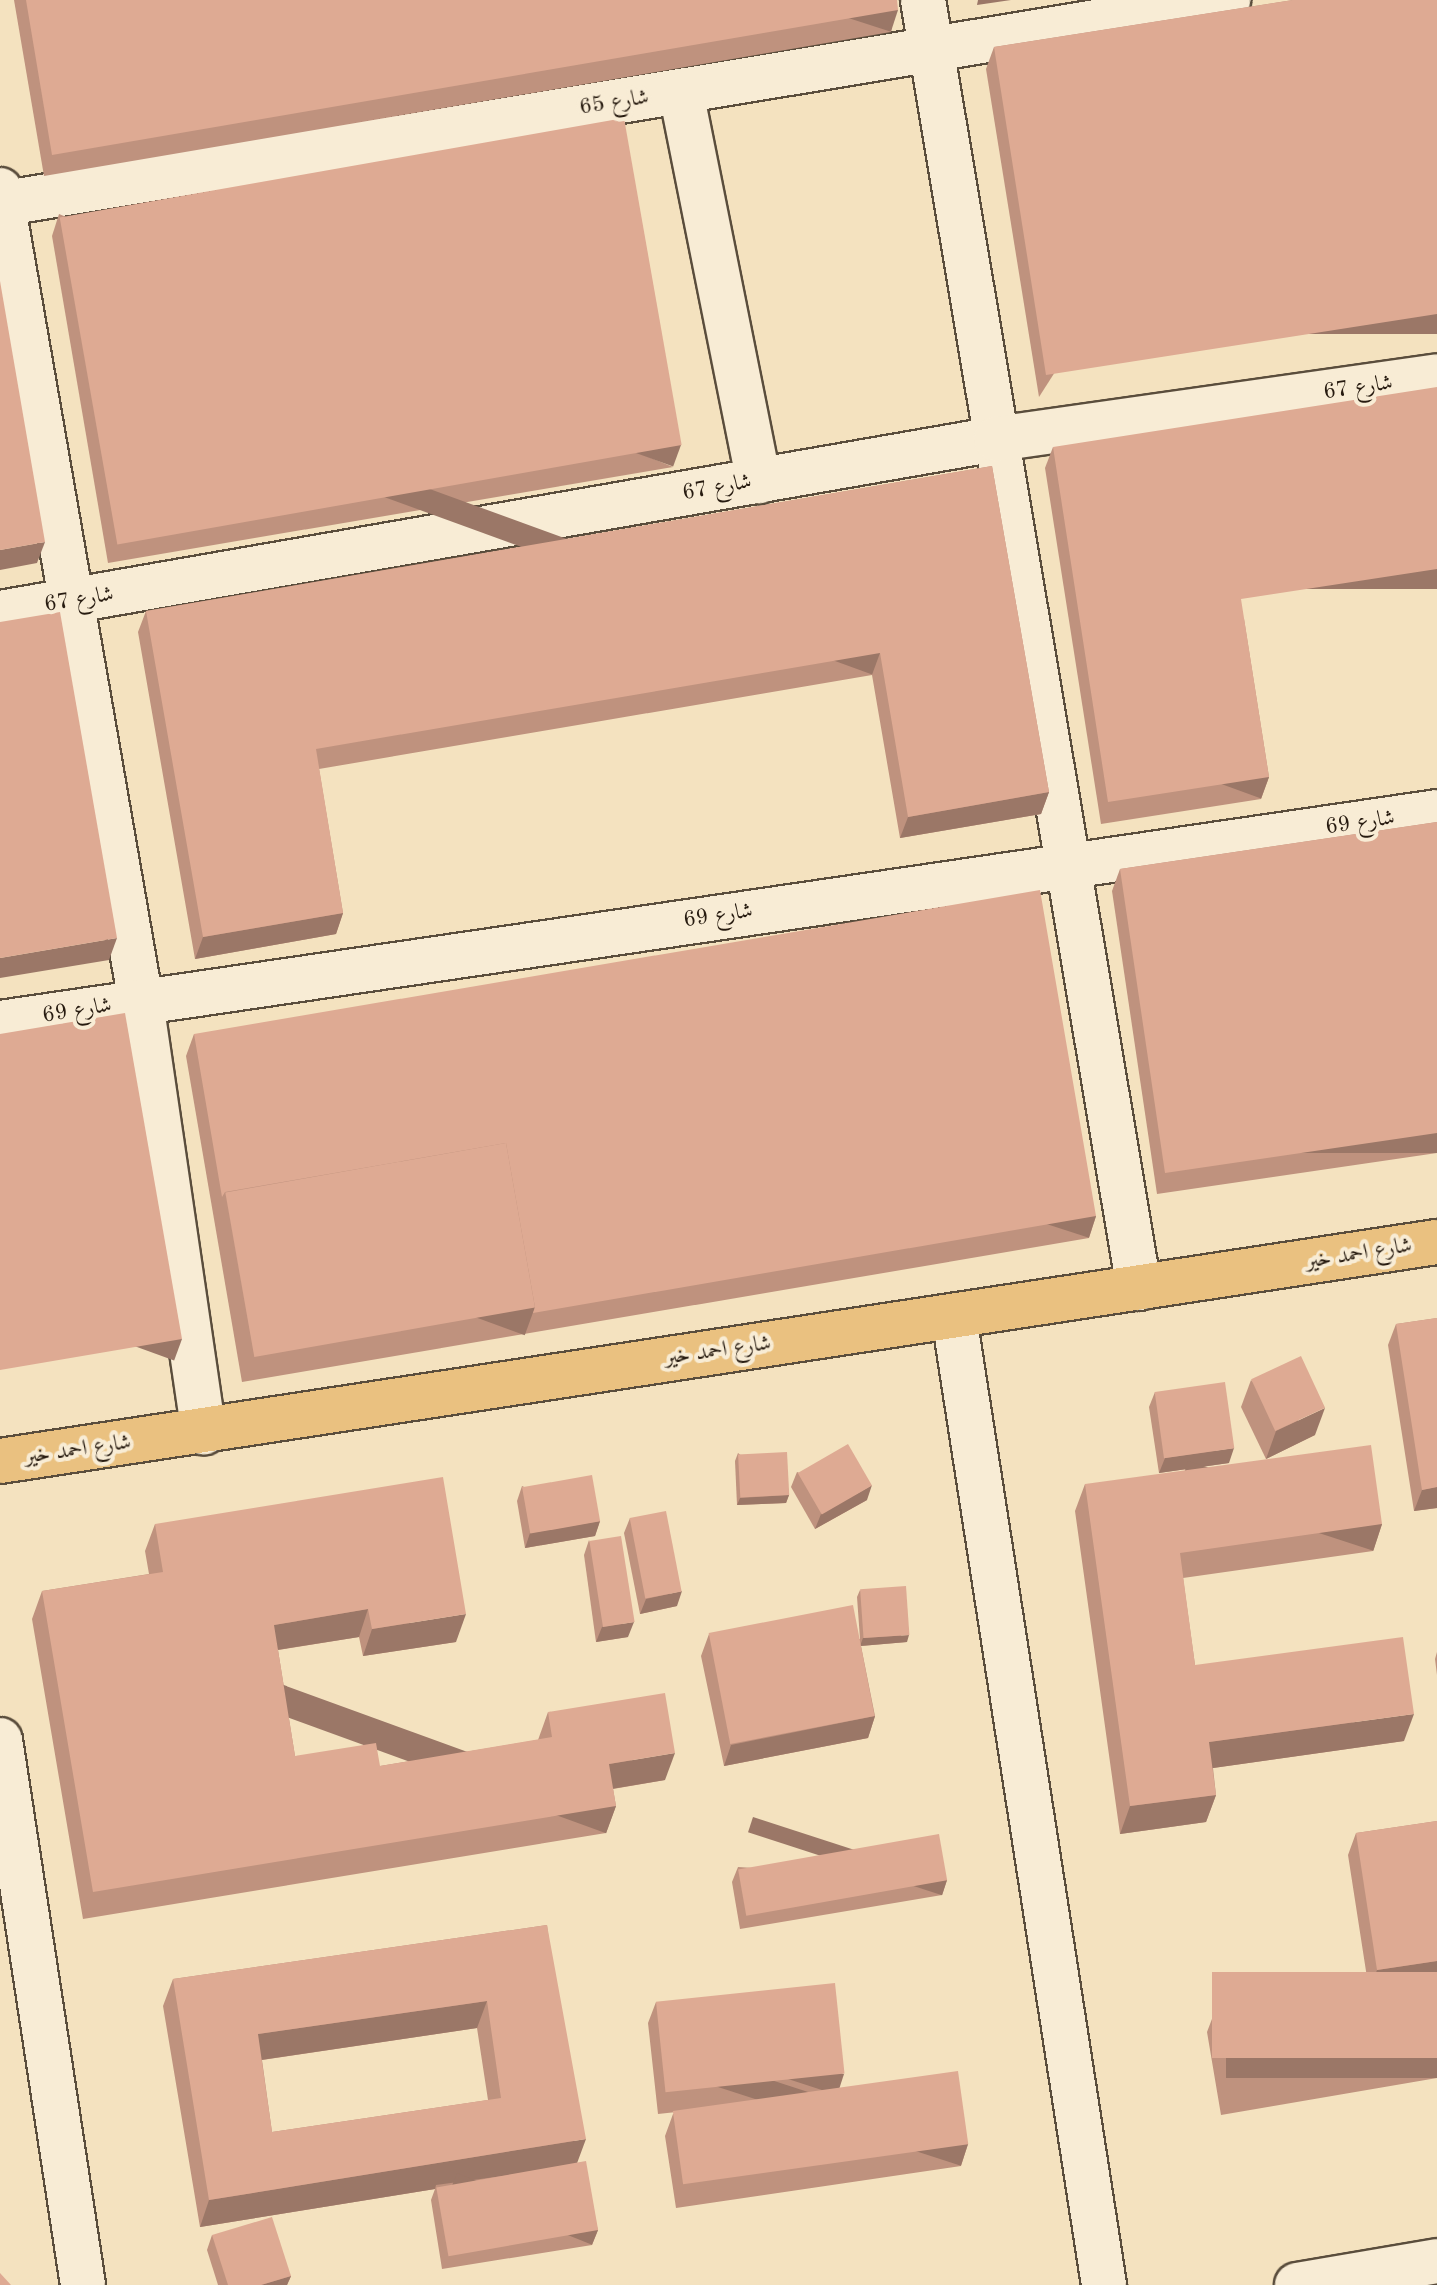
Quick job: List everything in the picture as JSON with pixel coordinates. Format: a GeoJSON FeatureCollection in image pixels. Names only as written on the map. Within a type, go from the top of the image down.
{"type":"FeatureCollection","features":[{"type":"Feature","properties":{"kind":"main road","name":"شارع احمد خير"},"geometry":{"type":"LineString","coordinates":[[0,1461],[1437,1242]]}},
{"type":"Feature","properties":{"kind":"street"},"geometry":{"type":"LineString","coordinates":[[923,0],[1139,1288]]}},
{"type":"Feature","properties":{"kind":"street","name":"شارع 65"},"geometry":{"type":"LineString","coordinates":[[1,199],[681,92],[1228,0]]}},
{"type":"Feature","properties":{"kind":"street"},"geometry":{"type":"LineString","coordinates":[[681,92],[759,481]]}},
{"type":"Feature","properties":{"kind":"street"},"geometry":{"type":"LineString","coordinates":[[1,199],[141,1002],[204,1432]]}},
{"type":"Feature","properties":{"kind":"street","name":"شارع 67"},"geometry":{"type":"LineString","coordinates":[[0,613],[996,439],[1437,376]]}},
{"type":"Feature","properties":{"kind":"street","name":"شارع 69"},"geometry":{"type":"LineString","coordinates":[[0,1023],[1437,812]]}},
{"type":"Feature","properties":{"kind":"street"},"geometry":{"type":"LineString","coordinates":[[954,1317],[1104,2285]]}},
{"type":"Feature","properties":{"kind":"street"},"geometry":{"type":"LineString","coordinates":[[0,1740],[17,1998],[83,2285]]}},
{"type":"Feature","properties":{"kind":"street"},"geometry":{"type":"LineString","coordinates":[[1297,2285],[1412,2271]]}},
{"type":"Feature","properties":{"kind":"building"},"geometry":{"type":"Polygon","coordinates":[[[26,0],[897,0],[898,10],[52,155],[26,0]]]}},
{"type":"Feature","properties":{"kind":"building"},"geometry":{"type":"Polygon","coordinates":[[[1293,0],[1437,0],[1437,314],[1046,375],[994,47],[1293,0]]]}},
{"type":"Feature","properties":{"kind":"building"},"geometry":{"type":"Polygon","coordinates":[[[624,118],[682,445],[117,544],[60,218],[624,118]]]}},
{"type":"Feature","properties":{"kind":"building"},"geometry":{"type":"Polygon","coordinates":[[[0,281],[45,542],[0,550],[0,281]]]}},
{"type":"Feature","properties":{"kind":"building"},"geometry":{"type":"Polygon","coordinates":[[[1437,387],[1437,569],[1241,599],[1269,777],[1108,802],[1053,447],[1437,387]]]}},
{"type":"Feature","properties":{"kind":"building"},"geometry":{"type":"Polygon","coordinates":[[[992,466],[1049,792],[908,817],[880,653],[316,749],[343,913],[203,937],[146,611],[992,466]]]}},
{"type":"Feature","properties":{"kind":"building"},"geometry":{"type":"Polygon","coordinates":[[[60,612],[117,938],[0,958],[0,622],[60,612]]]}},
{"type":"Feature","properties":{"kind":"building"},"geometry":{"type":"Polygon","coordinates":[[[1437,822],[1437,1133],[1165,1173],[1120,869],[1437,822]]]}},
{"type":"Feature","properties":{"kind":"building"},"geometry":{"type":"Polygon","coordinates":[[[1040,890],[1096,1216],[533,1313],[535,1307],[506,1143],[225,1192],[222,1197],[194,1034],[1040,890]]]}},
{"type":"Feature","properties":{"kind":"building"},"geometry":{"type":"Polygon","coordinates":[[[125,1013],[182,1339],[0,1370],[0,1034],[125,1013]]]}},
{"type":"Feature","properties":{"kind":"building"},"geometry":{"type":"Polygon","coordinates":[[[506,1143],[535,1307],[254,1357],[225,1192],[506,1143]]]}},
{"type":"Feature","properties":{"kind":"building"},"geometry":{"type":"Polygon","coordinates":[[[1437,1318],[1437,1487],[1422,1490],[1396,1324],[1437,1318]]]}},
{"type":"Feature","properties":{"kind":"building"},"geometry":{"type":"Polygon","coordinates":[[[1301,1356],[1325,1408],[1275,1431],[1251,1379],[1301,1356]]]}},
{"type":"Feature","properties":{"kind":"building"},"geometry":{"type":"Polygon","coordinates":[[[1225,1382],[1234,1448],[1164,1458],[1155,1392],[1225,1382]]]}},
{"type":"Feature","properties":{"kind":"building"},"geometry":{"type":"Polygon","coordinates":[[[848,1444],[872,1486],[822,1515],[798,1473],[848,1444]]]}},
{"type":"Feature","properties":{"kind":"building"},"geometry":{"type":"Polygon","coordinates":[[[1371,1445],[1382,1524],[1180,1553],[1195,1665],[1403,1637],[1414,1714],[1209,1742],[1216,1795],[1130,1806],[1085,1484],[1371,1445]]]}},
{"type":"Feature","properties":{"kind":"building"},"geometry":{"type":"Polygon","coordinates":[[[787,1452],[789,1495],[740,1498],[738,1455],[787,1452]]]}},
{"type":"Feature","properties":{"kind":"building"},"geometry":{"type":"Polygon","coordinates":[[[592,1475],[600,1521],[530,1534],[522,1487],[592,1475]]]}},
{"type":"Feature","properties":{"kind":"building"},"geometry":{"type":"Polygon","coordinates":[[[443,1477],[466,1614],[372,1629],[368,1609],[274,1625],[295,1756],[376,1743],[380,1766],[552,1737],[548,1712],[665,1693],[675,1753],[609,1764],[616,1806],[93,1892],[42,1591],[163,1572],[155,1524],[443,1477]]]}},
{"type":"Feature","properties":{"kind":"building"},"geometry":{"type":"Polygon","coordinates":[[[666,1511],[682,1591],[645,1599],[630,1518],[666,1511]]]}},
{"type":"Feature","properties":{"kind":"building"},"geometry":{"type":"Polygon","coordinates":[[[621,1536],[635,1622],[603,1627],[589,1541],[621,1536]]]}},
{"type":"Feature","properties":{"kind":"building"},"geometry":{"type":"Polygon","coordinates":[[[906,1586],[909,1635],[864,1638],[860,1589],[906,1586]]]}},
{"type":"Feature","properties":{"kind":"building"},"geometry":{"type":"Polygon","coordinates":[[[853,1605],[875,1716],[730,1744],[709,1633],[853,1605]]]}},
{"type":"Feature","properties":{"kind":"building"},"geometry":{"type":"Polygon","coordinates":[[[1437,1821],[1437,1961],[1377,1970],[1356,1833],[1437,1821]]]}},
{"type":"Feature","properties":{"kind":"building"},"geometry":{"type":"Polygon","coordinates":[[[939,1834],[947,1880],[746,1916],[738,1869],[939,1834]]]}},
{"type":"Feature","properties":{"kind":"building"},"geometry":{"type":"Polygon","coordinates":[[[547,1925],[586,2139],[209,2200],[173,1979],[547,1925]],[[487,2001],[258,2034],[272,2132],[501,2098],[487,2001]]]}},
{"type":"Feature","properties":{"kind":"building"},"geometry":{"type":"Polygon","coordinates":[[[1212,1972],[1437,1972],[1437,2058],[1212,2058],[1212,1972]]]}},
{"type":"Feature","properties":{"kind":"building"},"geometry":{"type":"Polygon","coordinates":[[[835,1983],[845,2074],[665,2092],[656,2002],[835,1983]]]}},
{"type":"Feature","properties":{"kind":"building"},"geometry":{"type":"Polygon","coordinates":[[[958,2071],[968,2144],[683,2184],[673,2111],[958,2071]]]}},
{"type":"Feature","properties":{"kind":"building"},"geometry":{"type":"Polygon","coordinates":[[[586,2161],[598,2230],[448,2256],[436,2187],[586,2161]]]}},
{"type":"Feature","properties":{"kind":"building"},"geometry":{"type":"Polygon","coordinates":[[[272,2217],[291,2276],[261,2285],[228,2285],[212,2235],[272,2217]]]}},
{"type":"Feature","properties":{"kind":"building"},"geometry":{"type":"Polygon","coordinates":[[[0,2273],[11,2285],[0,2285],[0,2273]]]}}]}
